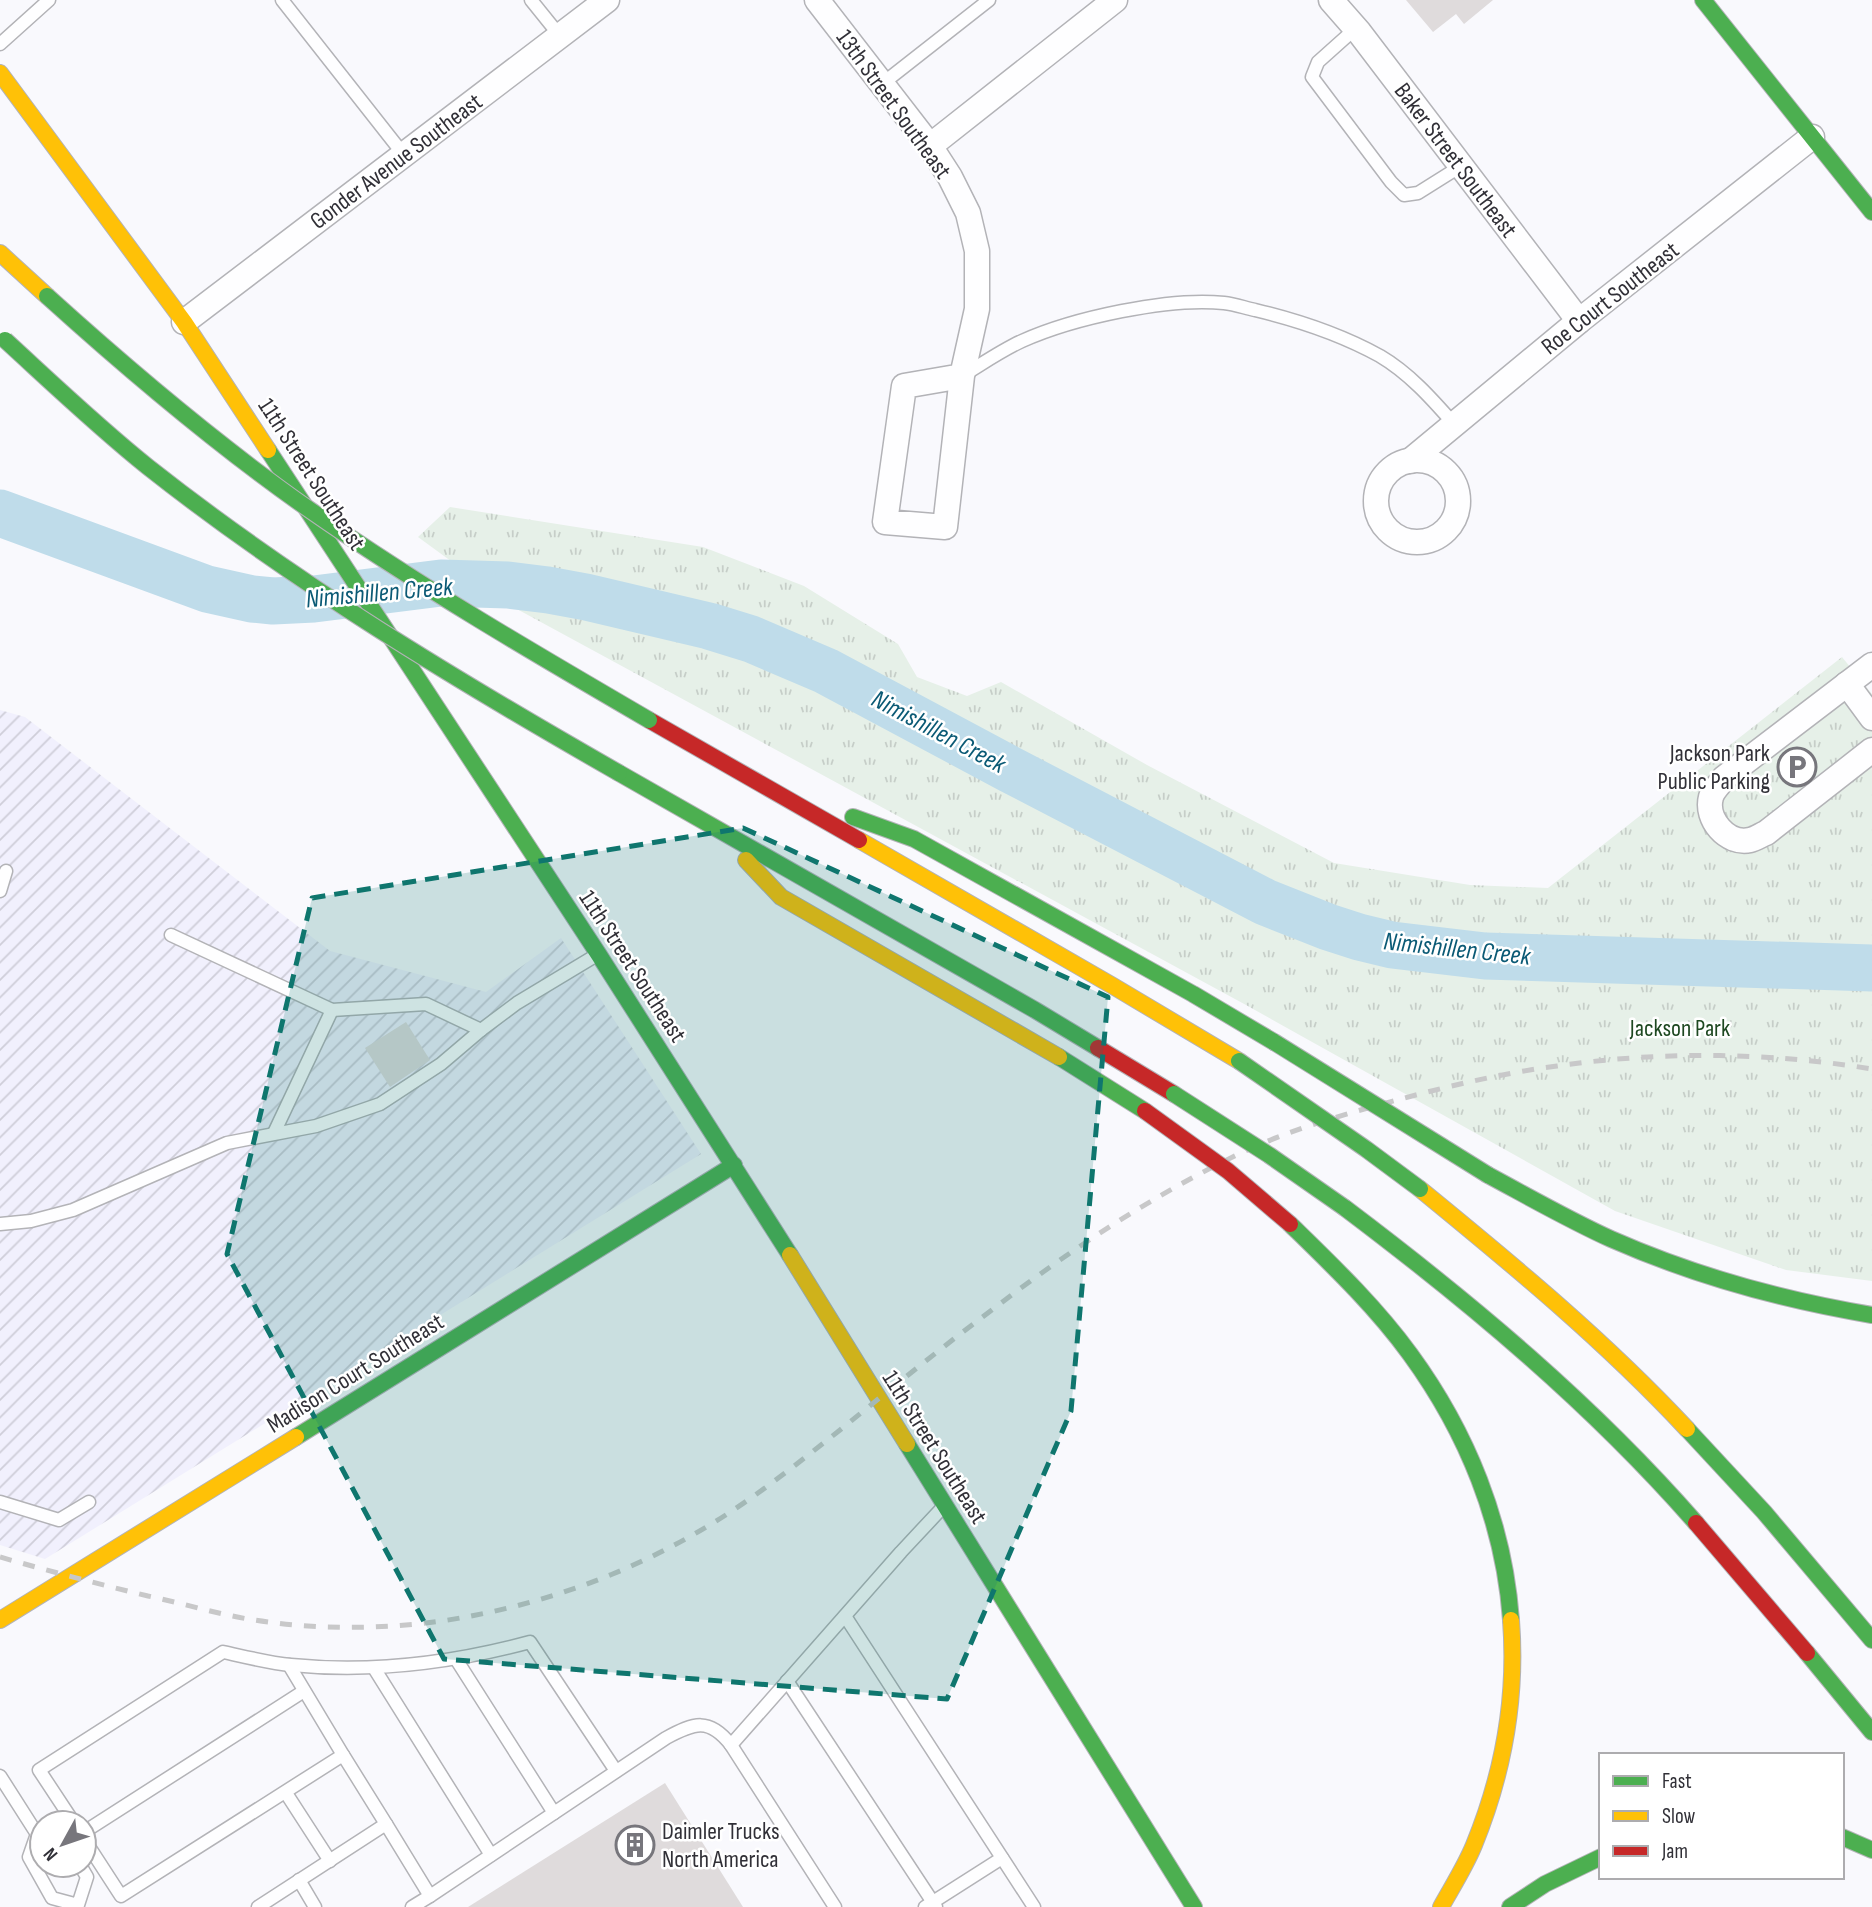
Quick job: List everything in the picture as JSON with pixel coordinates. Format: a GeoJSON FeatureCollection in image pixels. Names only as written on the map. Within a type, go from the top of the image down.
{"type":"FeatureCollection","features":[{"type":"Feature","properties":{"kind":"main road"},"geometry":{"type":"LineString","coordinates":[[1703,0],[1872,212]]}},
{"type":"Feature","properties":{"kind":"main road","name":"11th Street Southeast"},"geometry":{"type":"LineString","coordinates":[[0,73],[184,322],[599,954],[734,1165],[1194,1907]]}},
{"type":"Feature","properties":{"kind":"main road"},"geometry":{"type":"LineString","coordinates":[[0,253],[158,394],[264,477],[411,578],[649,720],[1239,1061],[1420,1189],[1560,1305],[1649,1388],[1794,1546],[1872,1640]]}},
{"type":"Feature","properties":{"kind":"main road"},"geometry":{"type":"LineString","coordinates":[[3,338],[138,458],[222,523],[360,618],[456,678],[619,773],[1035,1010],[1174,1094],[1345,1208],[1463,1299],[1575,1397],[1699,1525],[1872,1732]]}},
{"type":"Feature","properties":{"kind":"main road"},"geometry":{"type":"LineString","coordinates":[[760,784],[914,839],[1181,987],[1488,1175],[1610,1238],[1720,1281],[1777,1297],[1872,1315]]}},
{"type":"Feature","properties":{"kind":"main road"},"geometry":{"type":"LineString","coordinates":[[719,830],[781,897],[1062,1059],[1145,1111],[1228,1171],[1290,1224],[1370,1305],[1407,1350],[1440,1398],[1460,1432],[1490,1504],[1508,1579],[1513,1657],[1508,1734],[1493,1795],[1467,1861],[1441,1907]]}},
{"type":"Feature","properties":{"kind":"main road","name":"Madison Court Southeast"},"geometry":{"type":"LineString","coordinates":[[0,1620],[734,1165]]}},
{"type":"Feature","properties":{"kind":"main road"},"geometry":{"type":"LineString","coordinates":[[1844,1838],[1872,1850]]}},
{"type":"Feature","properties":{"kind":"main road"},"geometry":{"type":"LineString","coordinates":[[1510,1907],[1545,1884],[1599,1858]]}},
{"type":"Feature","properties":{"kind":"street","name":"Gonder Avenue Southeast"},"geometry":{"type":"LineString","coordinates":[[184,322],[607,0]]}},
{"type":"Feature","properties":{"kind":"street","name":"13th Street Southeast"},"geometry":{"type":"LineString","coordinates":[[817,0],[930,145],[968,213],[977,251],[977,309],[962,376],[945,527],[885,522],[904,386],[962,376]]}},
{"type":"Feature","properties":{"kind":"street"},"geometry":{"type":"LineString","coordinates":[[930,145],[1115,0]]}},
{"type":"Feature","properties":{"kind":"street","name":"Baker Street Southeast"},"geometry":{"type":"LineString","coordinates":[[1331,0],[1356,28],[1579,321]]}},
{"type":"Feature","properties":{"kind":"street","name":"Roe Court Southeast"},"geometry":{"type":"LineString","coordinates":[[1410,461],[1579,321],[1812,137]]}},
{"type":"Feature","properties":{"kind":"street"},"geometry":{"type":"LineString","coordinates":[[1872,665],[1724,778],[1711,794],[1710,810],[1718,829],[1732,839],[1750,841],[1766,833],[1872,750]]}},
{"type":"Feature","properties":{"kind":"street"},"geometry":{"type":"LineString","coordinates":[[1847,684],[1872,718]]}},
{"type":"Feature","properties":{"kind":"lane"},"geometry":{"type":"LineString","coordinates":[[0,44],[49,0]]}},
{"type":"Feature","properties":{"kind":"lane"},"geometry":{"type":"LineString","coordinates":[[282,0],[404,155]]}},
{"type":"Feature","properties":{"kind":"lane"},"geometry":{"type":"LineString","coordinates":[[531,0],[560,36]]}},
{"type":"Feature","properties":{"kind":"lane"},"geometry":{"type":"LineString","coordinates":[[882,84],[989,0]]}},
{"type":"Feature","properties":{"kind":"lane"},"geometry":{"type":"LineString","coordinates":[[1356,28],[1318,62],[1312,77],[1391,182],[1404,195],[1418,193],[1461,166]]}},
{"type":"Feature","properties":{"kind":"lane"},"geometry":{"type":"LineString","coordinates":[[962,376],[1021,341],[1087,318],[1180,303],[1225,303],[1324,330],[1380,356],[1409,377],[1454,424]]}},
{"type":"Feature","properties":{"kind":"lane"},"geometry":{"type":"LineString","coordinates":[[0,891],[6,871]]}},
{"type":"Feature","properties":{"kind":"lane"},"geometry":{"type":"LineString","coordinates":[[171,935],[332,1010],[426,1004],[481,1030]]}},
{"type":"Feature","properties":{"kind":"lane"},"geometry":{"type":"LineString","coordinates":[[0,1224],[32,1221],[73,1210],[227,1143],[316,1126],[380,1104],[441,1065],[517,1003],[599,954]]}},
{"type":"Feature","properties":{"kind":"lane"},"geometry":{"type":"LineString","coordinates":[[274,1133],[332,1010]]}},
{"type":"Feature","properties":{"kind":"lane"},"geometry":{"type":"LineString","coordinates":[[0,1502],[59,1520],[89,1502]]}},
{"type":"Feature","properties":{"kind":"lane"},"geometry":{"type":"LineString","coordinates":[[731,1745],[944,1505]]}},
{"type":"Feature","properties":{"kind":"lane"},"geometry":{"type":"LineString","coordinates":[[845,1616],[1034,1907]]}},
{"type":"Feature","properties":{"kind":"lane"},"geometry":{"type":"LineString","coordinates":[[65,1809],[39,1770],[223,1652],[289,1665],[374,1668],[456,1659],[530,1642],[616,1771]]}},
{"type":"Feature","properties":{"kind":"lane"},"geometry":{"type":"LineString","coordinates":[[456,1659],[554,1813]]}},
{"type":"Feature","properties":{"kind":"lane"},"geometry":{"type":"LineString","coordinates":[[289,1665],[430,1896]]}},
{"type":"Feature","properties":{"kind":"lane"},"geometry":{"type":"LineString","coordinates":[[374,1668],[491,1854]]}},
{"type":"Feature","properties":{"kind":"lane"},"geometry":{"type":"LineString","coordinates":[[787,1681],[931,1905],[1002,1858]]}},
{"type":"Feature","properties":{"kind":"lane"},"geometry":{"type":"LineString","coordinates":[[98,1823],[304,1691]]}},
{"type":"Feature","properties":{"kind":"lane"},"geometry":{"type":"LineString","coordinates":[[412,1907],[666,1738],[691,1725],[701,1724],[718,1730],[731,1745],[835,1907]]}},
{"type":"Feature","properties":{"kind":"lane"},"geometry":{"type":"LineString","coordinates":[[98,1861],[121,1896],[343,1755]]}},
{"type":"Feature","properties":{"kind":"lane"},"geometry":{"type":"LineString","coordinates":[[0,1776],[28,1817]]}},
{"type":"Feature","properties":{"kind":"lane"},"geometry":{"type":"LineString","coordinates":[[285,1793],[330,1861]]}},
{"type":"Feature","properties":{"kind":"lane"},"geometry":{"type":"LineString","coordinates":[[258,1907],[386,1824]]}},
{"type":"Feature","properties":{"kind":"lane"},"geometry":{"type":"LineString","coordinates":[[41,1879],[52,1898],[78,1906],[86,1879]]}},
{"type":"Feature","properties":{"kind":"lane"},"geometry":{"type":"LineString","coordinates":[[299,1880],[315,1907]]}},
{"type":"Feature","properties":{"kind":"highlighted area"},"geometry":{"type":"Polygon","coordinates":[[[743,828],[1108,997],[1071,1411],[947,1699],[444,1659],[227,1254],[312,898],[743,828]]]}},
{"type":"Feature","properties":{"kind":"shaded area"},"geometry":{"type":"Polygon","coordinates":[[[0,710],[25,717],[330,951],[486,992],[561,938],[701,1154],[45,1559],[0,1545],[0,710]]]}},
{"type":"Feature","properties":{"kind":"green space","name":"Jackson Park"},"geometry":{"type":"Polygon","coordinates":[[[450,507],[703,547],[804,586],[898,644],[917,677],[967,696],[1001,682],[1147,765],[1334,863],[1470,885],[1548,888],[1842,657],[1872,694],[1872,1281],[1786,1270],[1615,1211],[1246,1005],[515,608],[418,537],[450,507]]]}},
{"type":"Feature","properties":{"kind":"building"},"geometry":{"type":"Polygon","coordinates":[[[1406,0],[1493,0],[1464,24],[1456,14],[1433,32],[1406,0]]]}},
{"type":"Feature","properties":{"kind":"building"},"geometry":{"type":"Polygon","coordinates":[[[406,1022],[430,1060],[390,1087],[365,1048],[406,1022]]]}},
{"type":"Feature","properties":{"kind":"building","name":"Daimler Trucks North America"},"geometry":{"type":"Polygon","coordinates":[[[665,1783],[743,1907],[468,1907],[665,1783]]]}},
{"type":"Feature","properties":{"kind":"waterway","name":"Nimishillen Creek"},"geometry":{"type":"LineString","coordinates":[[0,513],[207,589],[252,599],[314,599],[441,583],[508,585],[586,597],[709,626],[751,639],[826,671],[1265,902],[1359,937],[1392,945],[1485,956],[1872,968]]}},
{"type":"Feature","properties":{"kind":"railway"},"geometry":{"type":"LineString","coordinates":[[0,1557],[223,1614],[303,1626],[360,1627],[444,1621],[533,1601],[623,1570],[680,1542],[725,1515],[792,1467],[960,1334],[1058,1261],[1179,1185],[1280,1136],[1358,1111],[1456,1085],[1517,1072],[1596,1061],[1675,1056],[1754,1057],[1872,1069]]}},
{"type":"Feature","properties":{"kind":"traffic: fast"},"geometry":{"type":"LineString","coordinates":[[1703,0],[1872,212]]}},
{"type":"Feature","properties":{"kind":"traffic: fast"},"geometry":{"type":"LineString","coordinates":[[47,296],[175,407],[241,460],[310,510],[435,592],[649,720]]}},
{"type":"Feature","properties":{"kind":"traffic: fast"},"geometry":{"type":"LineString","coordinates":[[5,340],[129,452],[261,551],[437,666],[619,773]]}},
{"type":"Feature","properties":{"kind":"traffic: fast"},"geometry":{"type":"LineString","coordinates":[[268,450],[599,955],[790,1255]]}},
{"type":"Feature","properties":{"kind":"traffic: fast"},"geometry":{"type":"LineString","coordinates":[[619,773],[1098,1048]]}},
{"type":"Feature","properties":{"kind":"traffic: fast"},"geometry":{"type":"LineString","coordinates":[[853,817],[914,839],[1274,1042]]}},
{"type":"Feature","properties":{"kind":"traffic: fast"},"geometry":{"type":"LineString","coordinates":[[1274,1042],[1488,1175]]}},
{"type":"Feature","properties":{"kind":"traffic: fast"},"geometry":{"type":"LineString","coordinates":[[1059,1057],[1145,1111]]}},
{"type":"Feature","properties":{"kind":"traffic: fast"},"geometry":{"type":"LineString","coordinates":[[1239,1061],[1420,1189]]}},
{"type":"Feature","properties":{"kind":"traffic: fast"},"geometry":{"type":"LineString","coordinates":[[1174,1094],[1345,1208]]}},
{"type":"Feature","properties":{"kind":"traffic: fast"},"geometry":{"type":"LineString","coordinates":[[296,1437],[734,1165]]}},
{"type":"Feature","properties":{"kind":"traffic: fast"},"geometry":{"type":"LineString","coordinates":[[1488,1175],[1595,1232],[1675,1264],[1772,1294],[1872,1315]]}},
{"type":"Feature","properties":{"kind":"traffic: fast"},"geometry":{"type":"LineString","coordinates":[[1345,1208],[1529,1357],[1615,1437],[1696,1523]]}},
{"type":"Feature","properties":{"kind":"traffic: fast"},"geometry":{"type":"LineString","coordinates":[[1290,1224],[1353,1286],[1382,1319],[1410,1354],[1449,1415],[1465,1447],[1491,1514],[1507,1584],[1511,1620]]}},
{"type":"Feature","properties":{"kind":"traffic: fast"},"geometry":{"type":"LineString","coordinates":[[1687,1429],[1764,1512],[1872,1640]]}},
{"type":"Feature","properties":{"kind":"traffic: fast"},"geometry":{"type":"LineString","coordinates":[[907,1444],[1194,1907]]}},
{"type":"Feature","properties":{"kind":"traffic: fast"},"geometry":{"type":"LineString","coordinates":[[1807,1653],[1872,1732]]}},
{"type":"Feature","properties":{"kind":"traffic: fast"},"geometry":{"type":"LineString","coordinates":[[1844,1838],[1872,1850]]}},
{"type":"Feature","properties":{"kind":"traffic: fast"},"geometry":{"type":"LineString","coordinates":[[1510,1907],[1545,1884],[1599,1858]]}},
{"type":"Feature","properties":{"kind":"traffic: slow"},"geometry":{"type":"LineString","coordinates":[[0,73],[184,322],[268,450]]}},
{"type":"Feature","properties":{"kind":"traffic: slow"},"geometry":{"type":"LineString","coordinates":[[0,253],[47,296]]}},
{"type":"Feature","properties":{"kind":"traffic: slow"},"geometry":{"type":"LineString","coordinates":[[859,840],[1239,1061]]}},
{"type":"Feature","properties":{"kind":"traffic: slow"},"geometry":{"type":"LineString","coordinates":[[746,860],[781,897],[1059,1057]]}},
{"type":"Feature","properties":{"kind":"traffic: slow"},"geometry":{"type":"LineString","coordinates":[[1420,1189],[1591,1334],[1687,1429]]}},
{"type":"Feature","properties":{"kind":"traffic: slow"},"geometry":{"type":"LineString","coordinates":[[790,1255],[907,1444]]}},
{"type":"Feature","properties":{"kind":"traffic: slow"},"geometry":{"type":"LineString","coordinates":[[0,1620],[296,1437]]}},
{"type":"Feature","properties":{"kind":"traffic: slow"},"geometry":{"type":"LineString","coordinates":[[1441,1907],[1474,1845],[1500,1763],[1510,1707],[1511,1620]]}},
{"type":"Feature","properties":{"kind":"traffic: jam"},"geometry":{"type":"LineString","coordinates":[[649,720],[859,840]]}},
{"type":"Feature","properties":{"kind":"traffic: jam"},"geometry":{"type":"LineString","coordinates":[[1098,1048],[1174,1094]]}},
{"type":"Feature","properties":{"kind":"traffic: jam"},"geometry":{"type":"LineString","coordinates":[[1145,1111],[1228,1171],[1290,1224]]}},
{"type":"Feature","properties":{"kind":"traffic: jam"},"geometry":{"type":"LineString","coordinates":[[1696,1523],[1807,1653]]}},
{"type":"Feature","properties":{"kind":"place","name":"Jackson Park Public Parking"},"geometry":{"type":"Point","coordinates":[1797,767]}},
{"type":"Feature","properties":{"kind":"place","name":"Daimler Trucks North America"},"geometry":{"type":"Point","coordinates":[635,1845]}}]}
